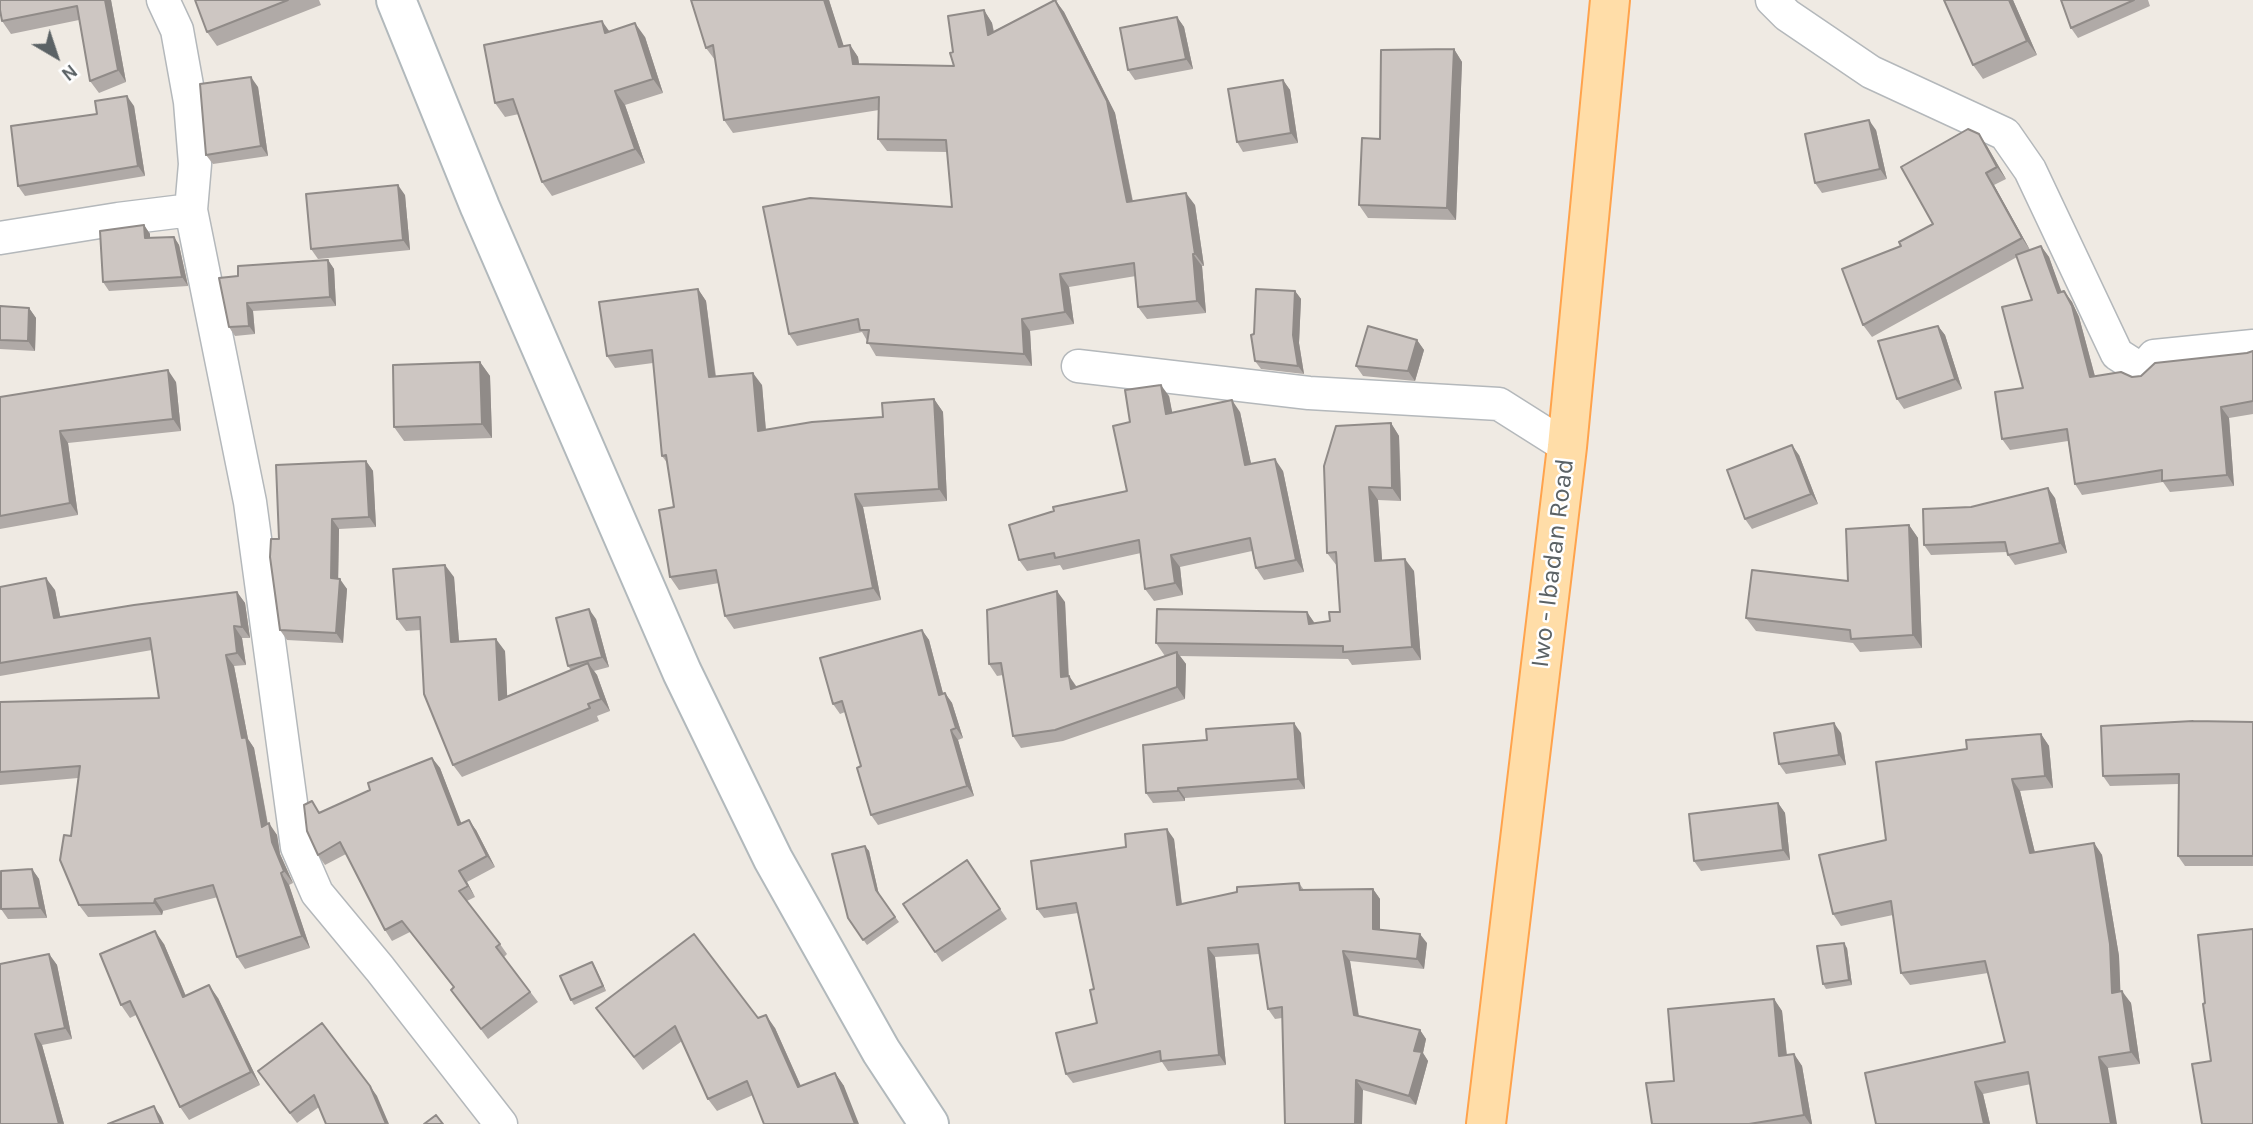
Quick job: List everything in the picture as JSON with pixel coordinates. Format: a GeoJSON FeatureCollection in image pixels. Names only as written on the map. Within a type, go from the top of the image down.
{"type":"FeatureCollection","features":[{"type":"Feature","properties":{"kind":"main road","name":"Iwo - Ibadan Road"},"geometry":{"type":"LineString","coordinates":[[1486,1124],[1567,447],[1610,0]]}},
{"type":"Feature","properties":{"kind":"street"},"geometry":{"type":"LineString","coordinates":[[163,0],[177,30],[190,102],[195,164],[191,210],[250,502],[297,847],[317,893],[501,1124]]}},
{"type":"Feature","properties":{"kind":"street"},"geometry":{"type":"LineString","coordinates":[[396,0],[480,206],[682,672],[773,859],[881,1051],[929,1124]]}},
{"type":"Feature","properties":{"kind":"street"},"geometry":{"type":"LineString","coordinates":[[1772,0],[1787,15],[1871,72],[2005,134],[2030,170],[2117,354],[2142,370],[2154,356],[2253,346]]}},
{"type":"Feature","properties":{"kind":"street"},"geometry":{"type":"LineString","coordinates":[[0,237],[191,210]]}},
{"type":"Feature","properties":{"kind":"street"},"geometry":{"type":"LineString","coordinates":[[1078,366],[1309,393],[1499,404],[1567,447]]}},
{"type":"Feature","properties":{"kind":"building"},"geometry":{"type":"Polygon","coordinates":[[[0,0],[105,0],[118,70],[90,81],[77,6],[2,21],[0,0]]]}},
{"type":"Feature","properties":{"kind":"building"},"geometry":{"type":"Polygon","coordinates":[[[195,0],[288,0],[207,32],[195,0]]]}},
{"type":"Feature","properties":{"kind":"building"},"geometry":{"type":"Polygon","coordinates":[[[691,0],[824,0],[839,47],[850,45],[853,64],[954,66],[950,53],[953,52],[948,16],[984,10],[988,35],[1055,0],[1107,101],[1127,202],[1186,193],[1195,254],[1197,301],[1138,307],[1134,263],[1060,274],[1065,312],[1022,319],[1024,354],[867,343],[869,330],[860,330],[858,319],[789,334],[763,207],[810,198],[952,207],[946,140],[878,139],[879,97],[724,120],[713,45],[706,48],[691,0]]]}},
{"type":"Feature","properties":{"kind":"building"},"geometry":{"type":"Polygon","coordinates":[[[1944,0],[2009,0],[2027,41],[1973,65],[1944,0]]]}},
{"type":"Feature","properties":{"kind":"building"},"geometry":{"type":"Polygon","coordinates":[[[2061,0],[2134,0],[2071,28],[2061,0]]]}},
{"type":"Feature","properties":{"kind":"building"},"geometry":{"type":"Polygon","coordinates":[[[1177,17],[1186,59],[1128,70],[1120,28],[1177,17]]]}},
{"type":"Feature","properties":{"kind":"building"},"geometry":{"type":"Polygon","coordinates":[[[602,21],[605,33],[635,23],[653,79],[615,91],[635,149],[542,182],[513,99],[495,103],[484,45],[602,21]]]}},
{"type":"Feature","properties":{"kind":"building"},"geometry":{"type":"Polygon","coordinates":[[[1454,49],[1447,208],[1359,205],[1362,138],[1380,139],[1381,50],[1454,49]]]}},
{"type":"Feature","properties":{"kind":"building"},"geometry":{"type":"Polygon","coordinates":[[[251,77],[261,146],[206,155],[200,84],[251,77]]]}},
{"type":"Feature","properties":{"kind":"building"},"geometry":{"type":"Polygon","coordinates":[[[1283,80],[1291,133],[1237,142],[1228,89],[1283,80]]]}},
{"type":"Feature","properties":{"kind":"building"},"geometry":{"type":"Polygon","coordinates":[[[127,96],[138,166],[18,186],[11,126],[97,114],[95,101],[127,96]]]}},
{"type":"Feature","properties":{"kind":"building"},"geometry":{"type":"Polygon","coordinates":[[[1869,120],[1880,169],[1815,183],[1805,134],[1869,120]]]}},
{"type":"Feature","properties":{"kind":"building"},"geometry":{"type":"Polygon","coordinates":[[[1968,129],[1979,134],[1997,167],[1986,173],[2022,238],[1863,325],[1842,269],[1901,246],[1899,242],[1933,224],[1901,167],[1968,129]]]}},
{"type":"Feature","properties":{"kind":"building"},"geometry":{"type":"Polygon","coordinates":[[[398,185],[403,240],[311,249],[306,194],[398,185]]]}},
{"type":"Feature","properties":{"kind":"building"},"geometry":{"type":"Polygon","coordinates":[[[144,225],[145,238],[174,237],[182,277],[103,282],[100,231],[144,225]]]}},
{"type":"Feature","properties":{"kind":"building"},"geometry":{"type":"Polygon","coordinates":[[[2041,246],[2058,293],[2064,291],[2072,306],[2090,377],[2121,372],[2132,377],[2141,376],[2155,363],[2253,351],[2253,401],[2221,407],[2227,475],[2162,481],[2162,470],[2075,484],[2067,429],[2002,439],[1995,392],[2023,388],[2002,307],[2032,300],[2016,255],[2041,246]]]}},
{"type":"Feature","properties":{"kind":"building"},"geometry":{"type":"Polygon","coordinates":[[[328,260],[330,297],[247,303],[249,326],[229,327],[219,278],[238,276],[238,266],[328,260]]]}},
{"type":"Feature","properties":{"kind":"building"},"geometry":{"type":"Polygon","coordinates":[[[698,289],[709,377],[753,373],[758,431],[812,422],[883,417],[882,403],[934,399],[939,489],[855,494],[873,588],[725,616],[716,570],[670,577],[659,510],[674,507],[666,455],[662,456],[652,350],[607,356],[599,302],[698,289]]]}},
{"type":"Feature","properties":{"kind":"building"},"geometry":{"type":"Polygon","coordinates":[[[1256,289],[1295,291],[1293,335],[1298,366],[1255,361],[1251,335],[1254,334],[1256,289]]]}},
{"type":"Feature","properties":{"kind":"building"},"geometry":{"type":"Polygon","coordinates":[[[0,306],[29,308],[28,341],[0,340],[0,306]]]}},
{"type":"Feature","properties":{"kind":"building"},"geometry":{"type":"Polygon","coordinates":[[[1368,326],[1417,340],[1408,371],[1356,366],[1368,326]]]}},
{"type":"Feature","properties":{"kind":"building"},"geometry":{"type":"Polygon","coordinates":[[[1938,326],[1955,379],[1897,399],[1878,341],[1938,326]]]}},
{"type":"Feature","properties":{"kind":"building"},"geometry":{"type":"Polygon","coordinates":[[[480,362],[482,424],[394,427],[393,365],[480,362]]]}},
{"type":"Feature","properties":{"kind":"building"},"geometry":{"type":"Polygon","coordinates":[[[168,370],[173,419],[60,431],[70,503],[0,516],[0,397],[168,370]]]}},
{"type":"Feature","properties":{"kind":"building"},"geometry":{"type":"Polygon","coordinates":[[[1161,385],[1166,414],[1232,400],[1245,465],[1275,459],[1296,560],[1256,568],[1250,538],[1171,555],[1175,583],[1145,589],[1139,540],[1055,558],[1054,553],[1019,560],[1009,525],[1054,511],[1053,507],[1127,491],[1113,426],[1130,422],[1125,390],[1161,385]]]}},
{"type":"Feature","properties":{"kind":"building"},"geometry":{"type":"Polygon","coordinates":[[[1391,423],[1392,488],[1369,487],[1375,561],[1405,559],[1412,647],[1343,652],[1343,646],[1156,643],[1157,609],[1307,612],[1309,624],[1330,621],[1329,612],[1340,612],[1336,552],[1327,553],[1324,466],[1336,426],[1391,423]]]}},
{"type":"Feature","properties":{"kind":"building"},"geometry":{"type":"Polygon","coordinates":[[[1792,445],[1811,494],[1745,519],[1727,470],[1792,445]]]}},
{"type":"Feature","properties":{"kind":"building"},"geometry":{"type":"Polygon","coordinates":[[[366,461],[369,517],[332,519],[331,578],[340,579],[336,633],[280,630],[270,557],[271,539],[279,539],[276,465],[366,461]]]}},
{"type":"Feature","properties":{"kind":"building"},"geometry":{"type":"Polygon","coordinates":[[[2048,488],[2060,543],[2008,555],[2005,542],[1924,545],[1923,509],[1971,507],[2048,488]]]}},
{"type":"Feature","properties":{"kind":"building"},"geometry":{"type":"Polygon","coordinates":[[[1909,525],[1913,635],[1851,639],[1850,630],[1746,618],[1752,570],[1848,581],[1846,529],[1909,525]]]}},
{"type":"Feature","properties":{"kind":"building"},"geometry":{"type":"Polygon","coordinates":[[[445,565],[451,642],[496,639],[499,700],[588,663],[601,699],[588,704],[590,708],[453,765],[424,694],[420,617],[397,619],[393,569],[445,565]]]}},
{"type":"Feature","properties":{"kind":"building"},"geometry":{"type":"Polygon","coordinates":[[[46,578],[54,618],[237,592],[242,627],[234,626],[237,653],[226,655],[242,738],[246,737],[262,827],[269,823],[272,842],[284,871],[281,873],[302,936],[237,957],[213,885],[155,899],[154,903],[79,905],[60,860],[64,835],[71,836],[80,766],[0,772],[0,702],[159,698],[150,638],[0,663],[0,587],[46,578]]]}},
{"type":"Feature","properties":{"kind":"building"},"geometry":{"type":"Polygon","coordinates":[[[1057,591],[1061,677],[1069,676],[1071,689],[1177,652],[1177,687],[1055,730],[1013,736],[1001,663],[989,664],[987,610],[1057,591]]]}},
{"type":"Feature","properties":{"kind":"building"},"geometry":{"type":"Polygon","coordinates":[[[589,609],[602,657],[568,666],[556,618],[589,609]]]}},
{"type":"Feature","properties":{"kind":"building"},"geometry":{"type":"Polygon","coordinates":[[[922,630],[939,695],[945,693],[956,728],[951,730],[967,786],[871,815],[857,768],[861,766],[842,701],[833,704],[820,658],[922,630]]]}},
{"type":"Feature","properties":{"kind":"building"},"geometry":{"type":"Polygon","coordinates":[[[2193,721],[2253,722],[2253,856],[2178,856],[2179,774],[2103,776],[2101,726],[2193,721]]]}},
{"type":"Feature","properties":{"kind":"building"},"geometry":{"type":"Polygon","coordinates":[[[1294,723],[1298,779],[1146,793],[1143,745],[1207,740],[1206,729],[1294,723]]]}},
{"type":"Feature","properties":{"kind":"building"},"geometry":{"type":"Polygon","coordinates":[[[1834,723],[1839,755],[1779,764],[1774,733],[1834,723]]]}},
{"type":"Feature","properties":{"kind":"building"},"geometry":{"type":"Polygon","coordinates":[[[2041,734],[2045,776],[2012,779],[2030,853],[2094,843],[2110,944],[2112,993],[2122,991],[2131,1052],[2099,1057],[2111,1124],[2037,1124],[2028,1072],[1975,1082],[1984,1124],[1876,1124],[1865,1073],[2005,1042],[1985,961],[1901,973],[1891,901],[1833,914],[1819,855],[1886,840],[1876,762],[1967,749],[1966,740],[2041,734]]]}},
{"type":"Feature","properties":{"kind":"building"},"geometry":{"type":"Polygon","coordinates":[[[432,758],[458,825],[469,820],[487,856],[459,871],[468,886],[459,891],[500,944],[496,947],[530,992],[481,1029],[451,990],[454,987],[402,921],[385,930],[340,842],[318,855],[307,831],[304,805],[312,801],[319,813],[370,790],[368,783],[432,758]]]}},
{"type":"Feature","properties":{"kind":"building"},"geometry":{"type":"Polygon","coordinates":[[[1778,803],[1783,850],[1694,861],[1689,814],[1778,803]]]}},
{"type":"Feature","properties":{"kind":"building"},"geometry":{"type":"Polygon","coordinates":[[[1167,829],[1177,905],[1237,892],[1237,887],[1299,883],[1300,890],[1373,889],[1373,929],[1420,934],[1417,959],[1343,951],[1354,1015],[1420,1030],[1414,1051],[1422,1052],[1409,1096],[1356,1080],[1355,1124],[1285,1124],[1282,1007],[1268,1009],[1258,944],[1208,948],[1219,1055],[1161,1061],[1160,1051],[1066,1074],[1056,1033],[1097,1023],[1090,990],[1094,989],[1076,903],[1037,909],[1031,861],[1126,847],[1125,834],[1167,829]]]}},
{"type":"Feature","properties":{"kind":"building"},"geometry":{"type":"Polygon","coordinates":[[[865,846],[876,890],[895,917],[863,940],[848,918],[832,854],[865,846]]]}},
{"type":"Feature","properties":{"kind":"building"},"geometry":{"type":"Polygon","coordinates":[[[967,860],[1000,909],[935,952],[903,904],[967,860]]]}},
{"type":"Feature","properties":{"kind":"building"},"geometry":{"type":"Polygon","coordinates":[[[32,869],[40,908],[1,909],[1,871],[32,869]]]}},
{"type":"Feature","properties":{"kind":"building"},"geometry":{"type":"Polygon","coordinates":[[[2253,929],[2253,1124],[2202,1124],[2192,1064],[2211,1061],[2203,1004],[2198,935],[2253,929]]]}},
{"type":"Feature","properties":{"kind":"building"},"geometry":{"type":"Polygon","coordinates":[[[155,931],[183,997],[209,985],[251,1072],[180,1107],[130,1001],[121,1005],[100,954],[155,931]]]}},
{"type":"Feature","properties":{"kind":"building"},"geometry":{"type":"Polygon","coordinates":[[[694,934],[758,1018],[766,1015],[798,1087],[835,1073],[855,1124],[764,1124],[747,1081],[708,1099],[675,1026],[634,1057],[596,1008],[694,934]]]}},
{"type":"Feature","properties":{"kind":"building"},"geometry":{"type":"Polygon","coordinates":[[[1844,943],[1849,980],[1823,984],[1817,946],[1844,943]]]}},
{"type":"Feature","properties":{"kind":"building"},"geometry":{"type":"Polygon","coordinates":[[[49,954],[65,1028],[35,1034],[59,1124],[0,1124],[0,964],[49,954]]]}},
{"type":"Feature","properties":{"kind":"building"},"geometry":{"type":"Polygon","coordinates":[[[592,962],[603,986],[571,1000],[560,976],[592,962]]]}},
{"type":"Feature","properties":{"kind":"building"},"geometry":{"type":"Polygon","coordinates":[[[1774,999],[1779,1056],[1794,1054],[1804,1115],[1749,1124],[1652,1124],[1646,1083],[1674,1081],[1668,1009],[1774,999]]]}},
{"type":"Feature","properties":{"kind":"building"},"geometry":{"type":"Polygon","coordinates":[[[322,1023],[370,1086],[386,1124],[326,1124],[314,1095],[290,1113],[258,1071],[322,1023]]]}},
{"type":"Feature","properties":{"kind":"building"},"geometry":{"type":"Polygon","coordinates":[[[154,1106],[161,1124],[108,1124],[154,1106]]]}},
{"type":"Feature","properties":{"kind":"building"},"geometry":{"type":"Polygon","coordinates":[[[436,1115],[443,1124],[424,1124],[436,1115]]]}}]}
